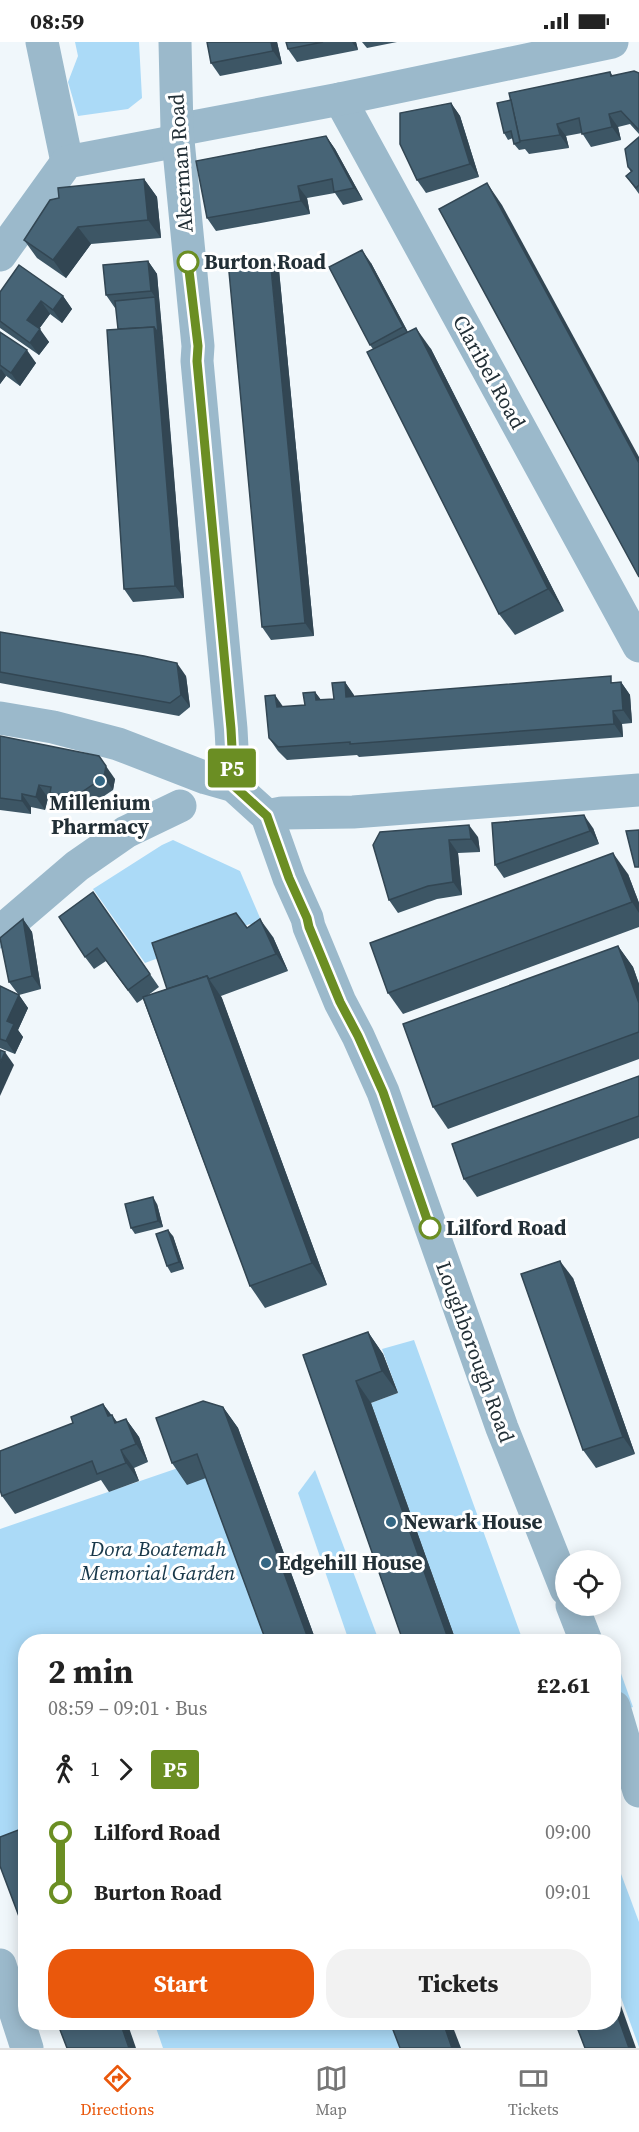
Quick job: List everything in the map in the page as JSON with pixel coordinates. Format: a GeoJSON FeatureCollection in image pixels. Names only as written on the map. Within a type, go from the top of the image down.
{"type":"FeatureCollection","features":[{"type":"Feature","properties":{"kind":"street"},"geometry":{"type":"LineString","coordinates":[[42,42],[67,162]]}},
{"type":"Feature","properties":{"kind":"street","name":"Akerman Road"},"geometry":{"type":"LineString","coordinates":[[175,42],[177,135],[198,346],[197,361],[231,729],[234,786]]}},
{"type":"Feature","properties":{"kind":"street"},"geometry":{"type":"LineString","coordinates":[[0,255],[67,162],[552,48],[612,42]]}},
{"type":"Feature","properties":{"kind":"street","name":"Claribel Road"},"geometry":{"type":"LineString","coordinates":[[340,99],[639,646]]}},
{"type":"Feature","properties":{"kind":"street","name":"Loughborough Road"},"geometry":{"type":"LineString","coordinates":[[0,718],[53,727],[118,744],[206,778],[234,786],[267,816],[289,878],[340,1002],[383,1092],[502,1428],[555,1561]]}},
{"type":"Feature","properties":{"kind":"street"},"geometry":{"type":"LineString","coordinates":[[267,816],[282,813],[353,812],[639,790]]}},
{"type":"Feature","properties":{"kind":"street"},"geometry":{"type":"LineString","coordinates":[[0,932],[77,866],[126,832],[180,806]]}},
{"type":"Feature","properties":{"kind":"street"},"geometry":{"type":"LineString","coordinates":[[576,1616],[583,1634]]}},
{"type":"Feature","properties":{"kind":"street"},"geometry":{"type":"LineString","coordinates":[[621,1731],[639,1791]]}},
{"type":"Feature","properties":{"kind":"street"},"geometry":{"type":"LineString","coordinates":[[0,1965],[18,2020]]}},
{"type":"Feature","properties":{"kind":"street"},"geometry":{"type":"LineString","coordinates":[[21,2030],[27,2048]]}},
{"type":"Feature","properties":{"kind":"green space"},"geometry":{"type":"Polygon","coordinates":[[[75,42],[139,42],[142,98],[128,109],[78,116],[68,82],[78,56],[75,42]]]}},
{"type":"Feature","properties":{"kind":"green space"},"geometry":{"type":"Polygon","coordinates":[[[173,840],[240,871],[269,939],[261,941],[250,924],[145,963],[93,889],[173,840]]]}},
{"type":"Feature","properties":{"kind":"green space"},"geometry":{"type":"Polygon","coordinates":[[[414,1340],[520,1634],[454,1634],[371,1403],[398,1393],[382,1349],[414,1340]]]}},
{"type":"Feature","properties":{"kind":"green space","name":"Dora Boatemah Memorial Garden"},"geometry":{"type":"Polygon","coordinates":[[[181,1467],[213,1475],[270,1634],[18,1634],[18,1857],[0,1863],[0,1529],[181,1467]]]}},
{"type":"Feature","properties":{"kind":"green space"},"geometry":{"type":"Polygon","coordinates":[[[315,1470],[376,1634],[347,1634],[298,1493],[315,1470]]]}},
{"type":"Feature","properties":{"kind":"green space"},"geometry":{"type":"Polygon","coordinates":[[[621,1674],[633,1707],[626,1709],[621,1696],[621,1674]]]}},
{"type":"Feature","properties":{"kind":"green space"},"geometry":{"type":"Polygon","coordinates":[[[621,1874],[639,1922],[639,2047],[621,1997],[621,1874]]]}},
{"type":"Feature","properties":{"kind":"green space"},"geometry":{"type":"Polygon","coordinates":[[[157,2030],[402,2030],[409,2048],[163,2048],[157,2030]]]}},
{"type":"Feature","properties":{"kind":"building"},"geometry":{"type":"Polygon","coordinates":[[[207,42],[271,42],[273,51],[211,63],[207,42]]]}},
{"type":"Feature","properties":{"kind":"building"},"geometry":{"type":"Polygon","coordinates":[[[286,42],[323,42],[288,49],[286,42]]]}},
{"type":"Feature","properties":{"kind":"building"},"geometry":{"type":"Polygon","coordinates":[[[634,71],[639,73],[639,130],[621,111],[609,114],[612,127],[582,134],[579,118],[557,124],[560,135],[520,141],[509,93],[610,72],[611,76],[634,71]]]}},
{"type":"Feature","properties":{"kind":"building"},"geometry":{"type":"Polygon","coordinates":[[[511,100],[520,142],[514,144],[511,131],[504,133],[497,103],[511,100]]]}},
{"type":"Feature","properties":{"kind":"building"},"geometry":{"type":"Polygon","coordinates":[[[451,103],[470,164],[417,180],[400,144],[400,113],[451,103]]]}},
{"type":"Feature","properties":{"kind":"building"},"geometry":{"type":"Polygon","coordinates":[[[326,136],[354,188],[334,192],[332,179],[298,186],[301,201],[207,218],[196,161],[326,136]]]}},
{"type":"Feature","properties":{"kind":"building"},"geometry":{"type":"Polygon","coordinates":[[[639,137],[639,185],[636,188],[626,176],[632,171],[628,167],[625,149],[639,137]]]}},
{"type":"Feature","properties":{"kind":"building"},"geometry":{"type":"Polygon","coordinates":[[[144,179],[148,220],[78,227],[53,260],[24,240],[50,200],[59,198],[58,188],[144,179]]]}},
{"type":"Feature","properties":{"kind":"building"},"geometry":{"type":"Polygon","coordinates":[[[487,183],[639,463],[639,577],[439,209],[487,183]]]}},
{"type":"Feature","properties":{"kind":"building"},"geometry":{"type":"Polygon","coordinates":[[[362,250],[403,327],[370,345],[329,267],[362,250]]]}},
{"type":"Feature","properties":{"kind":"building"},"geometry":{"type":"Polygon","coordinates":[[[270,257],[305,623],[262,627],[228,261],[270,257]]]}},
{"type":"Feature","properties":{"kind":"building"},"geometry":{"type":"Polygon","coordinates":[[[148,261],[151,291],[106,295],[103,265],[148,261]]]}},
{"type":"Feature","properties":{"kind":"building"},"geometry":{"type":"Polygon","coordinates":[[[19,265],[63,296],[53,310],[41,301],[27,320],[40,329],[30,343],[0,321],[0,292],[19,265]]]}},
{"type":"Feature","properties":{"kind":"building"},"geometry":{"type":"Polygon","coordinates":[[[155,297],[158,333],[154,327],[118,329],[115,301],[155,297]]]}},
{"type":"Feature","properties":{"kind":"building"},"geometry":{"type":"Polygon","coordinates":[[[154,327],[175,586],[124,589],[107,330],[154,327]]]}},
{"type":"Feature","properties":{"kind":"building"},"geometry":{"type":"Polygon","coordinates":[[[416,328],[548,589],[499,614],[367,352],[416,328]]]}},
{"type":"Feature","properties":{"kind":"building"},"geometry":{"type":"Polygon","coordinates":[[[0,332],[27,350],[11,373],[0,365],[0,332]]]}},
{"type":"Feature","properties":{"kind":"building"},"geometry":{"type":"Polygon","coordinates":[[[0,632],[177,663],[181,695],[170,703],[0,672],[0,632]]]}},
{"type":"Feature","properties":{"kind":"building"},"geometry":{"type":"Polygon","coordinates":[[[611,676],[611,683],[621,682],[623,710],[613,711],[614,724],[350,744],[350,742],[278,747],[269,738],[265,696],[275,695],[277,707],[305,705],[303,693],[315,692],[316,700],[334,699],[332,683],[345,682],[346,697],[611,676]]]}},
{"type":"Feature","properties":{"kind":"building"},"geometry":{"type":"Polygon","coordinates":[[[0,736],[99,756],[106,766],[104,777],[70,800],[67,796],[50,793],[51,787],[39,785],[36,797],[22,794],[22,801],[0,798],[0,736]]]}},
{"type":"Feature","properties":{"kind":"building"},"geometry":{"type":"Polygon","coordinates":[[[584,815],[590,831],[495,865],[492,823],[584,815]]]}},
{"type":"Feature","properties":{"kind":"building"},"geometry":{"type":"Polygon","coordinates":[[[469,825],[471,839],[449,840],[453,882],[428,886],[389,900],[373,845],[380,832],[469,825]]]}},
{"type":"Feature","properties":{"kind":"building"},"geometry":{"type":"Polygon","coordinates":[[[639,830],[639,867],[635,867],[626,831],[639,830]]]}},
{"type":"Feature","properties":{"kind":"building"},"geometry":{"type":"Polygon","coordinates":[[[613,853],[632,902],[388,993],[370,943],[613,853]]]}},
{"type":"Feature","properties":{"kind":"building"},"geometry":{"type":"Polygon","coordinates":[[[93,892],[150,974],[128,990],[97,948],[85,957],[59,917],[93,892]]]}},
{"type":"Feature","properties":{"kind":"building"},"geometry":{"type":"Polygon","coordinates":[[[236,913],[247,928],[260,919],[276,954],[209,979],[207,976],[167,989],[152,943],[236,913]]]}},
{"type":"Feature","properties":{"kind":"building"},"geometry":{"type":"Polygon","coordinates":[[[23,919],[32,976],[9,982],[0,938],[23,919]]]}},
{"type":"Feature","properties":{"kind":"building"},"geometry":{"type":"Polygon","coordinates":[[[618,946],[639,1003],[639,1032],[433,1107],[403,1024],[618,946]]]}},
{"type":"Feature","properties":{"kind":"building"},"geometry":{"type":"Polygon","coordinates":[[[207,976],[312,1263],[250,1286],[143,997],[207,976]]]}},
{"type":"Feature","properties":{"kind":"building"},"geometry":{"type":"Polygon","coordinates":[[[0,986],[19,995],[7,1021],[14,1024],[6,1041],[0,1039],[0,986]]]}},
{"type":"Feature","properties":{"kind":"building"},"geometry":{"type":"Polygon","coordinates":[[[0,1050],[5,1052],[0,1063],[0,1050]]]}},
{"type":"Feature","properties":{"kind":"building"},"geometry":{"type":"Polygon","coordinates":[[[639,1076],[639,1116],[464,1179],[452,1144],[639,1076]]]}},
{"type":"Feature","properties":{"kind":"building"},"geometry":{"type":"Polygon","coordinates":[[[153,1197],[158,1221],[131,1228],[125,1204],[153,1197]]]}},
{"type":"Feature","properties":{"kind":"building"},"geometry":{"type":"Polygon","coordinates":[[[168,1230],[179,1262],[167,1266],[156,1234],[168,1230]]]}},
{"type":"Feature","properties":{"kind":"building"},"geometry":{"type":"Polygon","coordinates":[[[560,1261],[623,1437],[583,1450],[521,1274],[560,1261]]]}},
{"type":"Feature","properties":{"kind":"building","name":"Newark House"},"geometry":{"type":"Polygon","coordinates":[[[368,1332],[382,1371],[356,1381],[446,1634],[401,1634],[303,1355],[368,1332]]]}},
{"type":"Feature","properties":{"kind":"building","name":"Edgehill House"},"geometry":{"type":"Polygon","coordinates":[[[203,1401],[223,1407],[306,1634],[263,1634],[197,1454],[172,1463],[156,1418],[203,1401]]]}},
{"type":"Feature","properties":{"kind":"building"},"geometry":{"type":"Polygon","coordinates":[[[103,1404],[108,1416],[112,1415],[115,1423],[126,1419],[136,1444],[121,1450],[126,1463],[97,1474],[92,1461],[2,1496],[0,1451],[73,1423],[71,1417],[103,1404]]]}},
{"type":"Feature","properties":{"kind":"building"},"geometry":{"type":"Polygon","coordinates":[[[18,1830],[18,1914],[0,1866],[0,1837],[18,1830]]]}},
{"type":"Feature","properties":{"kind":"building"},"geometry":{"type":"Polygon","coordinates":[[[621,2026],[629,2048],[585,2048],[578,2030],[621,2030],[621,2026]]]}},
{"type":"Feature","properties":{"kind":"building"},"geometry":{"type":"Polygon","coordinates":[[[60,2030],[123,2030],[129,2048],[67,2048],[60,2030]]]}},
{"type":"Feature","properties":{"kind":"building"},"geometry":{"type":"Polygon","coordinates":[[[393,2030],[446,2030],[452,2048],[400,2048],[393,2030]]]}},
{"type":"Feature","properties":{"kind":"bus line","name":"P5"},"geometry":{"type":"LineString","coordinates":[[188,262],[198,346],[197,361],[231,729],[234,786],[267,816],[289,878],[340,1002],[383,1092],[430,1228]]}},
{"type":"Feature","properties":{"kind":"place","name":"Burton Road"},"geometry":{"type":"Point","coordinates":[188,262]}},
{"type":"Feature","properties":{"kind":"place","name":"Millenium Pharmacy"},"geometry":{"type":"Point","coordinates":[100,781]}},
{"type":"Feature","properties":{"kind":"place","name":"Lilford Road"},"geometry":{"type":"Point","coordinates":[430,1228]}},
{"type":"Feature","properties":{"kind":"place","name":"Newark House"},"geometry":{"type":"Point","coordinates":[391,1522]}},
{"type":"Feature","properties":{"kind":"place","name":"Edgehill House"},"geometry":{"type":"Point","coordinates":[266,1563]}}]}
